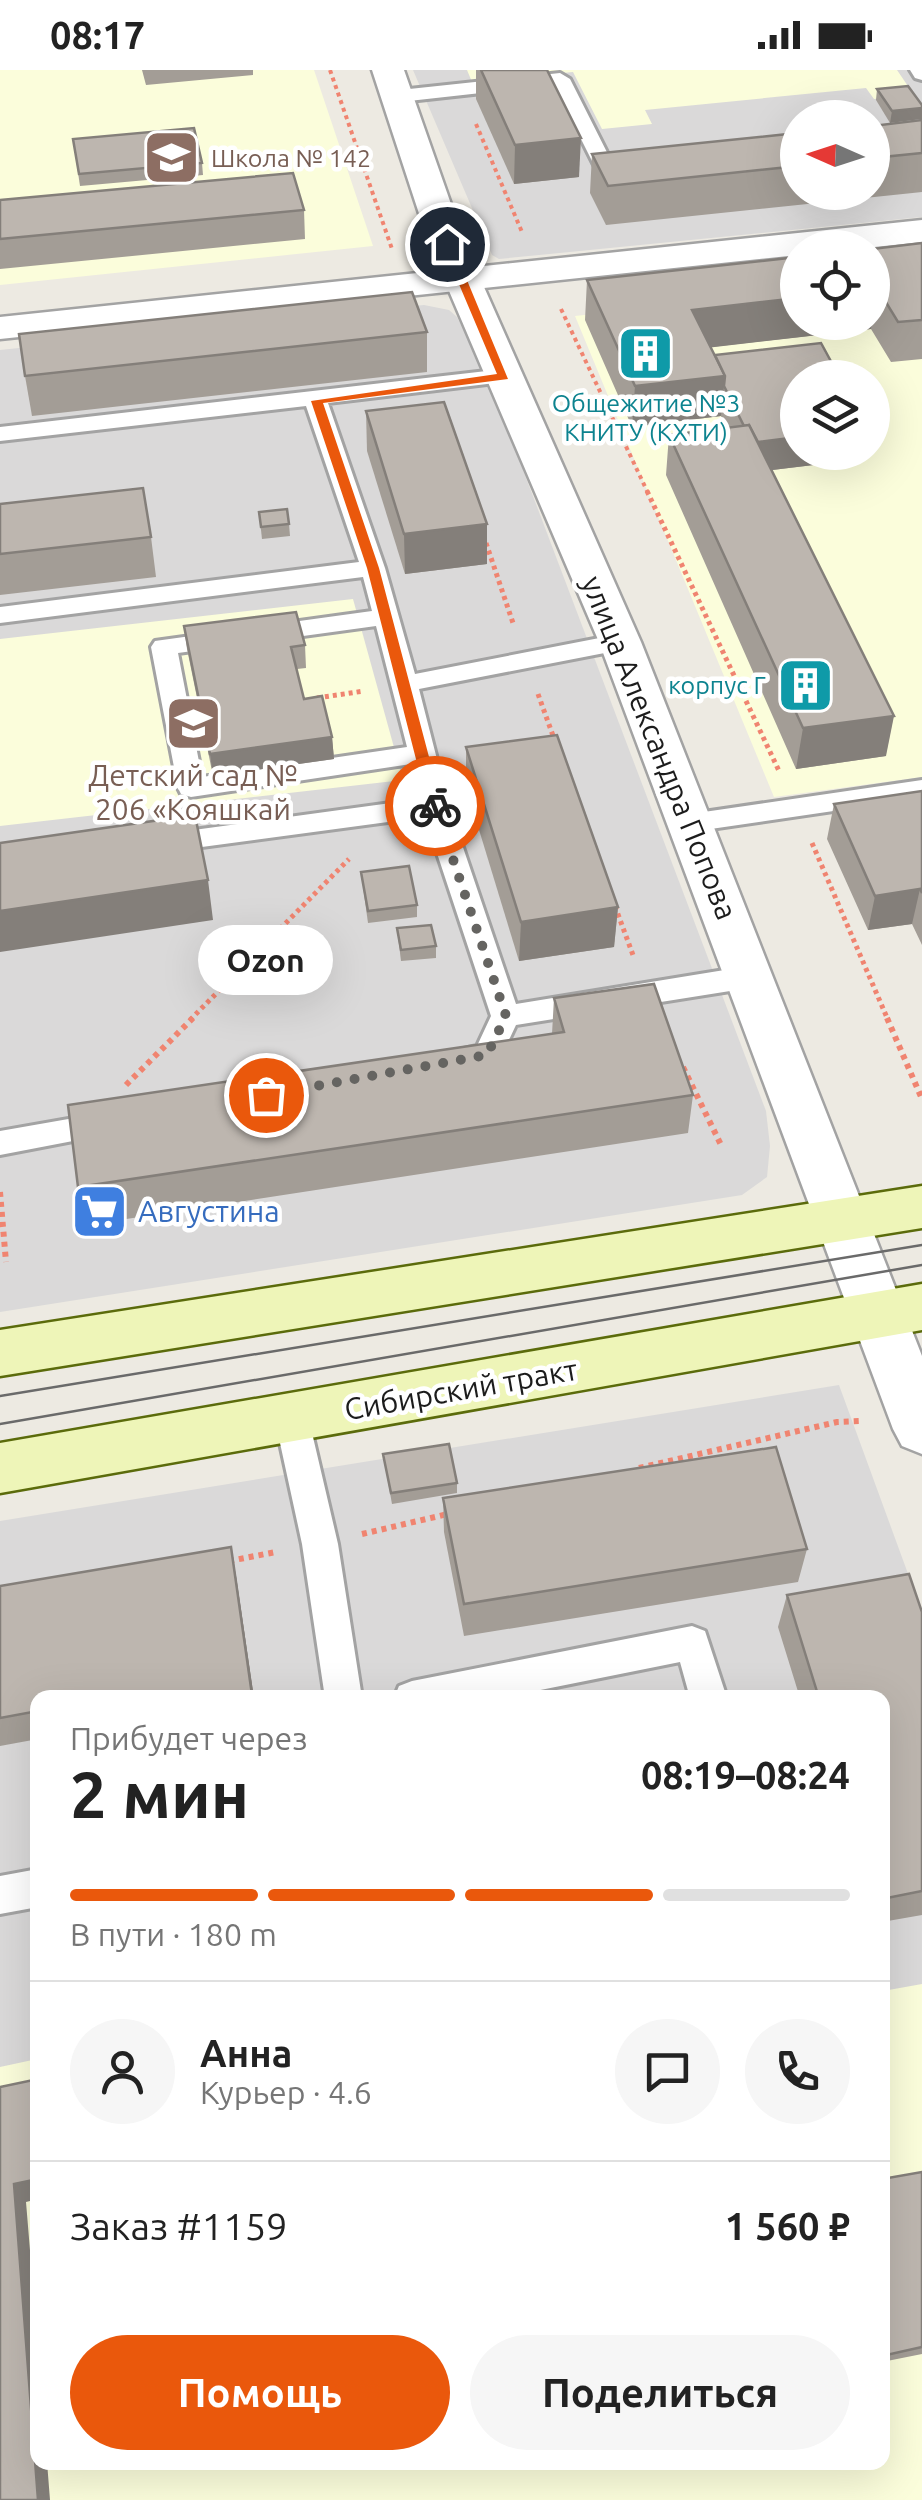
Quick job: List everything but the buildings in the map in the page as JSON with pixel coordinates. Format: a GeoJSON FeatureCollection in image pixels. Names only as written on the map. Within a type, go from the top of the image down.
{"type":"FeatureCollection","features":[{"type":"Feature","properties":{"kind":"main road"},"geometry":{"type":"LineString","coordinates":[[0,1353],[922,1206]]}},
{"type":"Feature","properties":{"kind":"main road","name":"Сибирский тракт"},"geometry":{"type":"LineString","coordinates":[[0,1468],[901,1311]]}},
{"type":"Feature","properties":{"kind":"street","name":"улица Александра Попова"},"geometry":{"type":"LineString","coordinates":[[394,83],[462,281],[620,642],[842,1220],[901,1311],[920,1424]]}},
{"type":"Feature","properties":{"kind":"street"},"geometry":{"type":"LineString","coordinates":[[0,328],[922,231]]}},
{"type":"Feature","properties":{"kind":"lane"},"geometry":{"type":"LineString","coordinates":[[394,83],[462,90],[560,80],[613,185],[632,183]]}},
{"type":"Feature","properties":{"kind":"lane"},"geometry":{"type":"LineString","coordinates":[[0,434],[316,401],[504,376]]}},
{"type":"Feature","properties":{"kind":"lane"},"geometry":{"type":"LineString","coordinates":[[316,401],[387,617],[391,686],[422,754],[435,806],[506,1016],[487,1055],[429,1066]]}},
{"type":"Feature","properties":{"kind":"lane"},"geometry":{"type":"LineString","coordinates":[[0,614],[373,568]]}},
{"type":"Feature","properties":{"kind":"lane"},"geometry":{"type":"LineString","coordinates":[[387,617],[164,647],[190,788],[422,754]]}},
{"type":"Feature","properties":{"kind":"lane"},"geometry":{"type":"LineString","coordinates":[[391,686],[620,642]]}},
{"type":"Feature","properties":{"kind":"lane"},"geometry":{"type":"LineString","coordinates":[[690,823],[922,788]]}},
{"type":"Feature","properties":{"kind":"lane"},"geometry":{"type":"LineString","coordinates":[[138,846],[435,806]]}},
{"type":"Feature","properties":{"kind":"lane"},"geometry":{"type":"LineString","coordinates":[[506,1016],[749,977]]}},
{"type":"Feature","properties":{"kind":"lane"},"geometry":{"type":"LineString","coordinates":[[0,1143],[140,1118]]}},
{"type":"Feature","properties":{"kind":"lane"},"geometry":{"type":"LineString","coordinates":[[292,1420],[320,1544],[343,1690]]}},
{"type":"Feature","properties":{"kind":"lane"},"geometry":{"type":"LineString","coordinates":[[453,1690],[692,1643],[707,1690]]}},
{"type":"Feature","properties":{"kind":"lane"},"geometry":{"type":"LineString","coordinates":[[0,1894],[30,1889]]}},
{"type":"Feature","properties":{"kind":"path"},"geometry":{"type":"LineString","coordinates":[[330,70],[393,250]]}},
{"type":"Feature","properties":{"kind":"path"},"geometry":{"type":"LineString","coordinates":[[462,90],[524,238]]}},
{"type":"Feature","properties":{"kind":"path"},"geometry":{"type":"LineString","coordinates":[[561,308],[796,806],[922,1100]]}},
{"type":"Feature","properties":{"kind":"path"},"geometry":{"type":"LineString","coordinates":[[482,532],[559,753]]}},
{"type":"Feature","properties":{"kind":"path"},"geometry":{"type":"LineString","coordinates":[[301,701],[391,686]]}},
{"type":"Feature","properties":{"kind":"path"},"geometry":{"type":"LineString","coordinates":[[83,1129],[362,846],[435,806]]}},
{"type":"Feature","properties":{"kind":"path"},"geometry":{"type":"LineString","coordinates":[[614,902],[648,995],[722,1147]]}},
{"type":"Feature","properties":{"kind":"path"},"geometry":{"type":"LineString","coordinates":[[0,1192],[6,1262]]}},
{"type":"Feature","properties":{"kind":"path"},"geometry":{"type":"LineString","coordinates":[[626,1472],[836,1422],[920,1424]]}},
{"type":"Feature","properties":{"kind":"path"},"geometry":{"type":"LineString","coordinates":[[226,1562],[454,1512]]}},
{"type":"Feature","properties":{"kind":"shaded area","name":"Школа № 142"},"geometry":{"type":"Polygon","coordinates":[[[0,70],[314,70],[373,246],[0,285],[0,70]]]}},
{"type":"Feature","properties":{"kind":"shaded area"},"geometry":{"type":"Polygon","coordinates":[[[413,70],[922,70],[922,217],[499,259],[492,255],[413,70]]]}},
{"type":"Feature","properties":{"kind":"shaded area"},"geometry":{"type":"Polygon","coordinates":[[[467,70],[897,70],[914,95],[874,99],[866,88],[645,110],[652,124],[602,129],[573,72],[472,82],[467,70]]]}},
{"type":"Feature","properties":{"kind":"shaded area"},"geometry":{"type":"Polygon","coordinates":[[[922,278],[922,777],[774,797],[575,316],[780,293],[780,340],[890,340],[890,306],[922,278]]]}},
{"type":"Feature","properties":{"kind":"shaded area"},"geometry":{"type":"Polygon","coordinates":[[[424,305],[449,310],[457,317],[489,380],[766,1111],[770,1146],[767,1177],[742,1195],[0,1312],[0,350],[424,305]]]}},
{"type":"Feature","properties":{"kind":"shaded area","name":"Детский сад № 206 «Кояшкай"},"geometry":{"type":"Polygon","coordinates":[[[353,599],[403,780],[0,826],[0,639],[353,599]]]}},
{"type":"Feature","properties":{"kind":"shaded area"},"geometry":{"type":"Polygon","coordinates":[[[839,1385],[922,1612],[922,2500],[0,2500],[0,1521],[839,1385]]]}},
{"type":"Feature","properties":{"kind":"shaded area"},"geometry":{"type":"Polygon","coordinates":[[[922,1984],[922,2500],[0,2500],[0,2067],[30,2061],[30,2470],[890,2470],[890,1990],[922,1984]]]}},
{"type":"Feature","properties":{"kind":"tram line"},"geometry":{"type":"LineString","coordinates":[[0,1396],[922,1245]]}},
{"type":"Feature","properties":{"kind":"tram line"},"geometry":{"type":"LineString","coordinates":[[0,1424],[922,1265]]}},
{"type":"Feature","properties":{"kind":"way so far"},"geometry":{"type":"LineString","coordinates":[[266,1095],[487,1055],[506,1016],[435,806]]}},
{"type":"Feature","properties":{"kind":"place","name":"Школа № 142"},"geometry":{"type":"Point","coordinates":[172,158]}},
{"type":"Feature","properties":{"kind":"place","name":"Общежитие №3 КНИТУ (КХТИ)"},"geometry":{"type":"Point","coordinates":[646,354]}},
{"type":"Feature","properties":{"kind":"place","name":"корпус Г"},"geometry":{"type":"Point","coordinates":[805,685]}},
{"type":"Feature","properties":{"kind":"place","name":"Детский сад № 206 «Кояшкай"},"geometry":{"type":"Point","coordinates":[193,723]}},
{"type":"Feature","properties":{"kind":"place","name":"Ozon"},"geometry":{"type":"Point","coordinates":[266,1095]}},
{"type":"Feature","properties":{"kind":"place","name":"Августина"},"geometry":{"type":"Point","coordinates":[99,1212]}},
{"type":"Feature","properties":{"kind":"route"},"geometry":{"type":"LineString","coordinates":[[435,806],[373,568],[316,401],[504,376],[447,244]]}}]}
